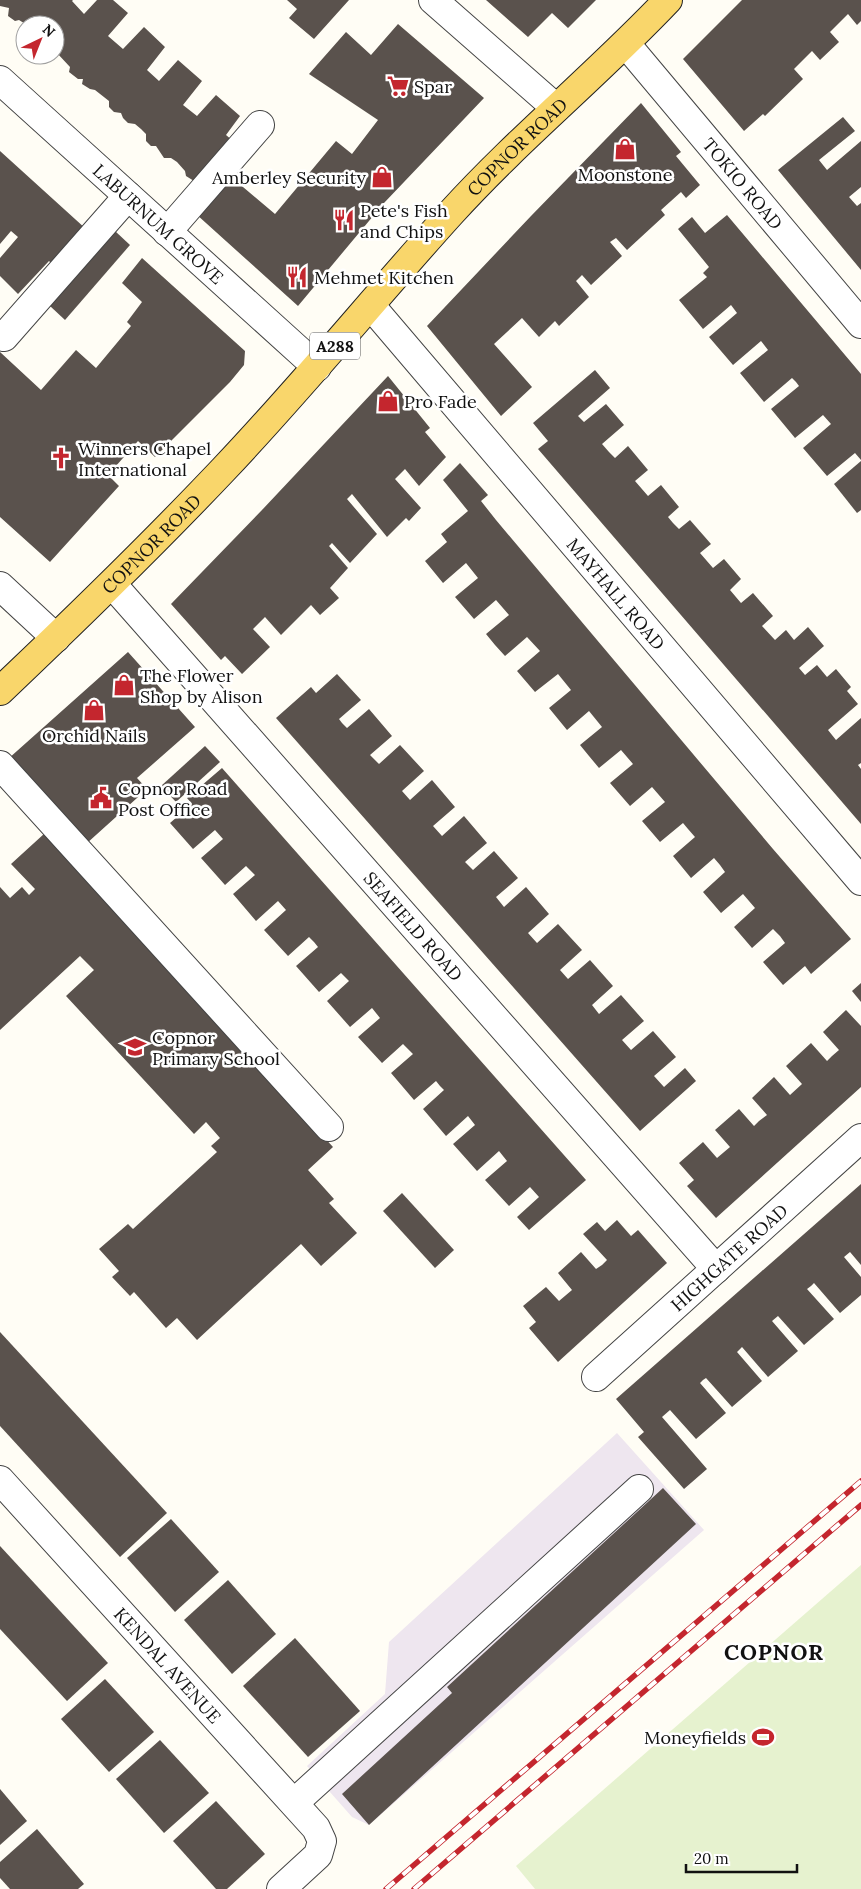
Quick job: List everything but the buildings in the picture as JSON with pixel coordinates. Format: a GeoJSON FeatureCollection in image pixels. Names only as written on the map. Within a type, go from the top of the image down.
{"type":"FeatureCollection","features":[{"type":"Feature","properties":{"kind":"main road","name":"COPNOR ROAD"},"geometry":{"type":"LineString","coordinates":[[0,691],[112,584],[224,469],[317,367],[452,212],[556,108],[626,44],[668,0]]}},
{"type":"Feature","properties":{"kind":"street"},"geometry":{"type":"LineString","coordinates":[[433,0],[556,108]]}},
{"type":"Feature","properties":{"kind":"street","name":"TOKIO ROAD"},"geometry":{"type":"LineString","coordinates":[[626,44],[861,324]]}},
{"type":"Feature","properties":{"kind":"street","name":"LABURNUM GROVE"},"geometry":{"type":"LineString","coordinates":[[0,80],[317,367]]}},
{"type":"Feature","properties":{"kind":"street"},"geometry":{"type":"LineString","coordinates":[[167,232],[260,125]]}},
{"type":"Feature","properties":{"kind":"street"},"geometry":{"type":"LineString","coordinates":[[4,337],[128,196]]}},
{"type":"Feature","properties":{"kind":"street","name":"MAYHALL ROAD"},"geometry":{"type":"LineString","coordinates":[[371,306],[861,881]]}},
{"type":"Feature","properties":{"kind":"street","name":"SEAFIELD ROAD"},"geometry":{"type":"LineString","coordinates":[[112,584],[716,1269]]}},
{"type":"Feature","properties":{"kind":"street"},"geometry":{"type":"LineString","coordinates":[[0,586],[56,638]]}},
{"type":"Feature","properties":{"kind":"street"},"geometry":{"type":"LineString","coordinates":[[0,765],[329,1127]]}},
{"type":"Feature","properties":{"kind":"street","name":"HIGHGATE ROAD"},"geometry":{"type":"LineString","coordinates":[[596,1377],[861,1138]]}},
{"type":"Feature","properties":{"kind":"street","name":"KENDAL AVENUE"},"geometry":{"type":"LineString","coordinates":[[0,1480],[316,1828],[322,1841],[318,1856],[281,1889]]}},
{"type":"Feature","properties":{"kind":"street"},"geometry":{"type":"LineString","coordinates":[[294,1803],[639,1489]]}},
{"type":"Feature","properties":{"kind":"shaded area"},"geometry":{"type":"Polygon","coordinates":[[[617,1433],[704,1530],[369,1825],[352,1817],[307,1766],[385,1694],[389,1642],[617,1433]]]}},
{"type":"Feature","properties":{"kind":"green space","name":"Moneyfields"},"geometry":{"type":"Polygon","coordinates":[[[861,1565],[861,1889],[535,1889],[516,1866],[861,1565]]]}},
{"type":"Feature","properties":{"kind":"railway"},"geometry":{"type":"LineString","coordinates":[[386,1889],[861,1481]]}},
{"type":"Feature","properties":{"kind":"railway"},"geometry":{"type":"LineString","coordinates":[[414,1889],[861,1505]]}},
{"type":"Feature","properties":{"kind":"place","name":"Spar"},"geometry":{"type":"Point","coordinates":[398,86]}},
{"type":"Feature","properties":{"kind":"place","name":"Moonstone"},"geometry":{"type":"Point","coordinates":[625,149]}},
{"type":"Feature","properties":{"kind":"place","name":"Amberley Security"},"geometry":{"type":"Point","coordinates":[382,177]}},
{"type":"Feature","properties":{"kind":"place","name":"Pete's Fish and Chips"},"geometry":{"type":"Point","coordinates":[344,220]}},
{"type":"Feature","properties":{"kind":"place","name":"Mehmet Kitchen"},"geometry":{"type":"Point","coordinates":[297,277]}},
{"type":"Feature","properties":{"kind":"place","name":"Pro Fade"},"geometry":{"type":"Point","coordinates":[388,401]}},
{"type":"Feature","properties":{"kind":"place","name":"Winners Chapel International"},"geometry":{"type":"Point","coordinates":[61,458]}},
{"type":"Feature","properties":{"kind":"place","name":"The Flower Shop by Alison"},"geometry":{"type":"Point","coordinates":[124,685]}},
{"type":"Feature","properties":{"kind":"place","name":"Orchid Nails"},"geometry":{"type":"Point","coordinates":[94,710]}},
{"type":"Feature","properties":{"kind":"place","name":"Copnor Road Post Office"},"geometry":{"type":"Point","coordinates":[101,798]}},
{"type":"Feature","properties":{"kind":"place","name":"Copnor Primary School"},"geometry":{"type":"Point","coordinates":[135,1047]}},
{"type":"Feature","properties":{"kind":"place","name":"Moneyfields"},"geometry":{"type":"Point","coordinates":[763,1737]}},
{"type":"Feature","properties":{"kind":"district","name":"COPNOR"},"geometry":{"type":"Point","coordinates":[774,1652]}}]}
